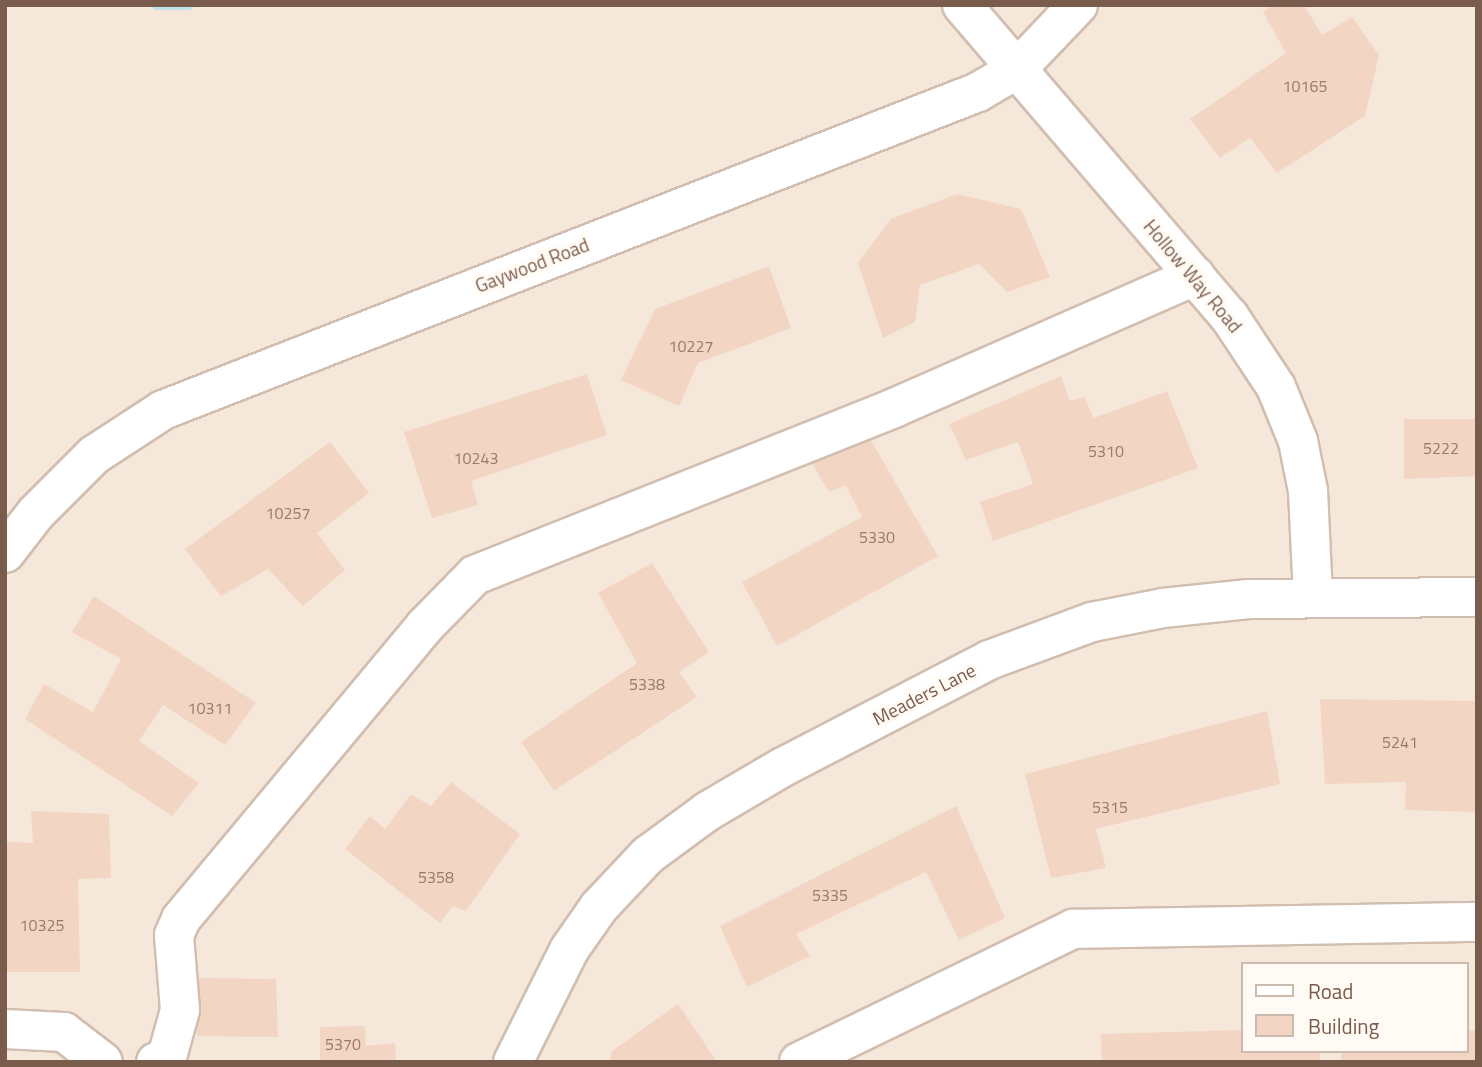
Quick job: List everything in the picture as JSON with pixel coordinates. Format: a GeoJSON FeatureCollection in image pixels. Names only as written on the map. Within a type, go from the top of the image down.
{"type":"FeatureCollection","features":[{"type":"Feature","properties":{"kind":"street","name":"Hollow Way Road"},"geometry":{"type":"LineString","coordinates":[[962,5],[1195,276],[1255,352],[1276,387],[1298,441],[1308,491],[1314,598]]}},
{"type":"Feature","properties":{"kind":"street","name":"Gaywood Road"},"geometry":{"type":"LineString","coordinates":[[5,553],[18,512],[94,455],[163,410],[978,92],[1016,69],[1078,5]]}},
{"type":"Feature","properties":{"kind":"street"},"geometry":{"type":"LineString","coordinates":[[156,1062],[167,1057],[180,1010],[174,935],[181,919],[425,626],[475,575],[894,408],[1195,276]]}},
{"type":"Feature","properties":{"kind":"street","name":"Meaders Lane"},"geometry":{"type":"LineString","coordinates":[[513,1062],[539,1003],[599,907],[648,855],[708,811],[783,767],[989,660],[1092,622],[1163,608],[1314,598],[1477,597]]}},
{"type":"Feature","properties":{"kind":"street"},"geometry":{"type":"LineString","coordinates":[[799,1062],[1073,929],[1477,922]]}},
{"type":"Feature","properties":{"kind":"street"},"geometry":{"type":"LineString","coordinates":[[5,1029],[64,1032],[103,1062]]}},
{"type":"Feature","properties":{"kind":"shaded area"},"geometry":{"type":"Polygon","coordinates":[[[5,5],[1477,5],[1477,1062],[5,1062],[5,5]]]}},
{"type":"Feature","properties":{"kind":"building"},"geometry":{"type":"Polygon","coordinates":[[[1274,5],[1304,5],[1322,35],[1352,17],[1379,55],[1365,116],[1277,173],[1250,138],[1220,158],[1190,119],[1286,53],[1263,12],[1274,5]]]}},
{"type":"Feature","properties":{"kind":"building"},"geometry":{"type":"Polygon","coordinates":[[[957,194],[1021,209],[1050,277],[1007,292],[979,264],[920,285],[915,322],[883,338],[858,263],[891,219],[957,194]]]}},
{"type":"Feature","properties":{"kind":"building"},"geometry":{"type":"Polygon","coordinates":[[[769,266],[791,328],[698,363],[679,406],[621,380],[655,309],[769,266]]]}},
{"type":"Feature","properties":{"kind":"building"},"geometry":{"type":"Polygon","coordinates":[[[587,374],[607,435],[471,481],[478,505],[432,518],[404,432],[587,374]]]}},
{"type":"Feature","properties":{"kind":"building"},"geometry":{"type":"Polygon","coordinates":[[[1061,376],[1070,401],[1084,397],[1094,418],[1167,391],[1198,468],[993,541],[980,502],[1033,484],[1018,442],[966,460],[949,424],[1061,376]]]}},
{"type":"Feature","properties":{"kind":"building"},"geometry":{"type":"Polygon","coordinates":[[[1404,419],[1477,419],[1477,476],[1404,479],[1404,419]]]}},
{"type":"Feature","properties":{"kind":"building"},"geometry":{"type":"Polygon","coordinates":[[[866,432],[938,556],[777,646],[742,582],[862,517],[846,485],[829,492],[810,460],[866,432]]]}},
{"type":"Feature","properties":{"kind":"building"},"geometry":{"type":"Polygon","coordinates":[[[330,442],[369,493],[317,533],[345,570],[303,606],[268,569],[221,596],[185,549],[330,442]]]}},
{"type":"Feature","properties":{"kind":"building"},"geometry":{"type":"Polygon","coordinates":[[[652,563],[709,652],[679,672],[697,697],[554,791],[521,742],[637,663],[598,593],[652,563]]]}},
{"type":"Feature","properties":{"kind":"building"},"geometry":{"type":"Polygon","coordinates":[[[94,596],[256,703],[225,745],[163,705],[139,741],[199,783],[172,816],[25,719],[44,684],[93,712],[121,659],[72,632],[94,596]]]}},
{"type":"Feature","properties":{"kind":"building"},"geometry":{"type":"Polygon","coordinates":[[[1320,699],[1477,701],[1477,812],[1405,810],[1406,782],[1325,784],[1320,699]]]}},
{"type":"Feature","properties":{"kind":"building"},"geometry":{"type":"Polygon","coordinates":[[[1267,711],[1280,784],[1096,829],[1106,868],[1051,878],[1025,774],[1267,711]]]}},
{"type":"Feature","properties":{"kind":"building"},"geometry":{"type":"Polygon","coordinates":[[[451,782],[520,834],[466,911],[453,906],[440,923],[345,849],[370,816],[385,829],[411,794],[431,806],[451,782]]]}},
{"type":"Feature","properties":{"kind":"building"},"geometry":{"type":"Polygon","coordinates":[[[956,806],[1005,918],[959,940],[926,872],[796,934],[810,956],[747,987],[720,926],[956,806]]]}},
{"type":"Feature","properties":{"kind":"building"},"geometry":{"type":"Polygon","coordinates":[[[31,811],[109,814],[111,878],[78,879],[80,972],[5,972],[5,842],[33,843],[31,811]]]}},
{"type":"Feature","properties":{"kind":"building"},"geometry":{"type":"Polygon","coordinates":[[[194,978],[276,979],[278,1037],[197,1036],[194,978]]]}},
{"type":"Feature","properties":{"kind":"building"},"geometry":{"type":"Polygon","coordinates":[[[678,1004],[717,1062],[610,1062],[612,1051],[678,1004]]]}},
{"type":"Feature","properties":{"kind":"building"},"geometry":{"type":"Polygon","coordinates":[[[365,1026],[366,1046],[395,1043],[396,1062],[320,1062],[320,1027],[365,1026]]]}},
{"type":"Feature","properties":{"kind":"building"},"geometry":{"type":"Polygon","coordinates":[[[1240,1030],[1240,1053],[1320,1053],[1320,1062],[1102,1062],[1101,1034],[1240,1030]]]}},
{"type":"Feature","properties":{"kind":"building"},"geometry":{"type":"Polygon","coordinates":[[[1468,1031],[1477,1031],[1477,1062],[1342,1062],[1341,1053],[1468,1053],[1468,1031]]]}},
{"type":"Feature","properties":{"kind":"waterway"},"geometry":{"type":"LineString","coordinates":[[156,5],[188,5]]}}]}
